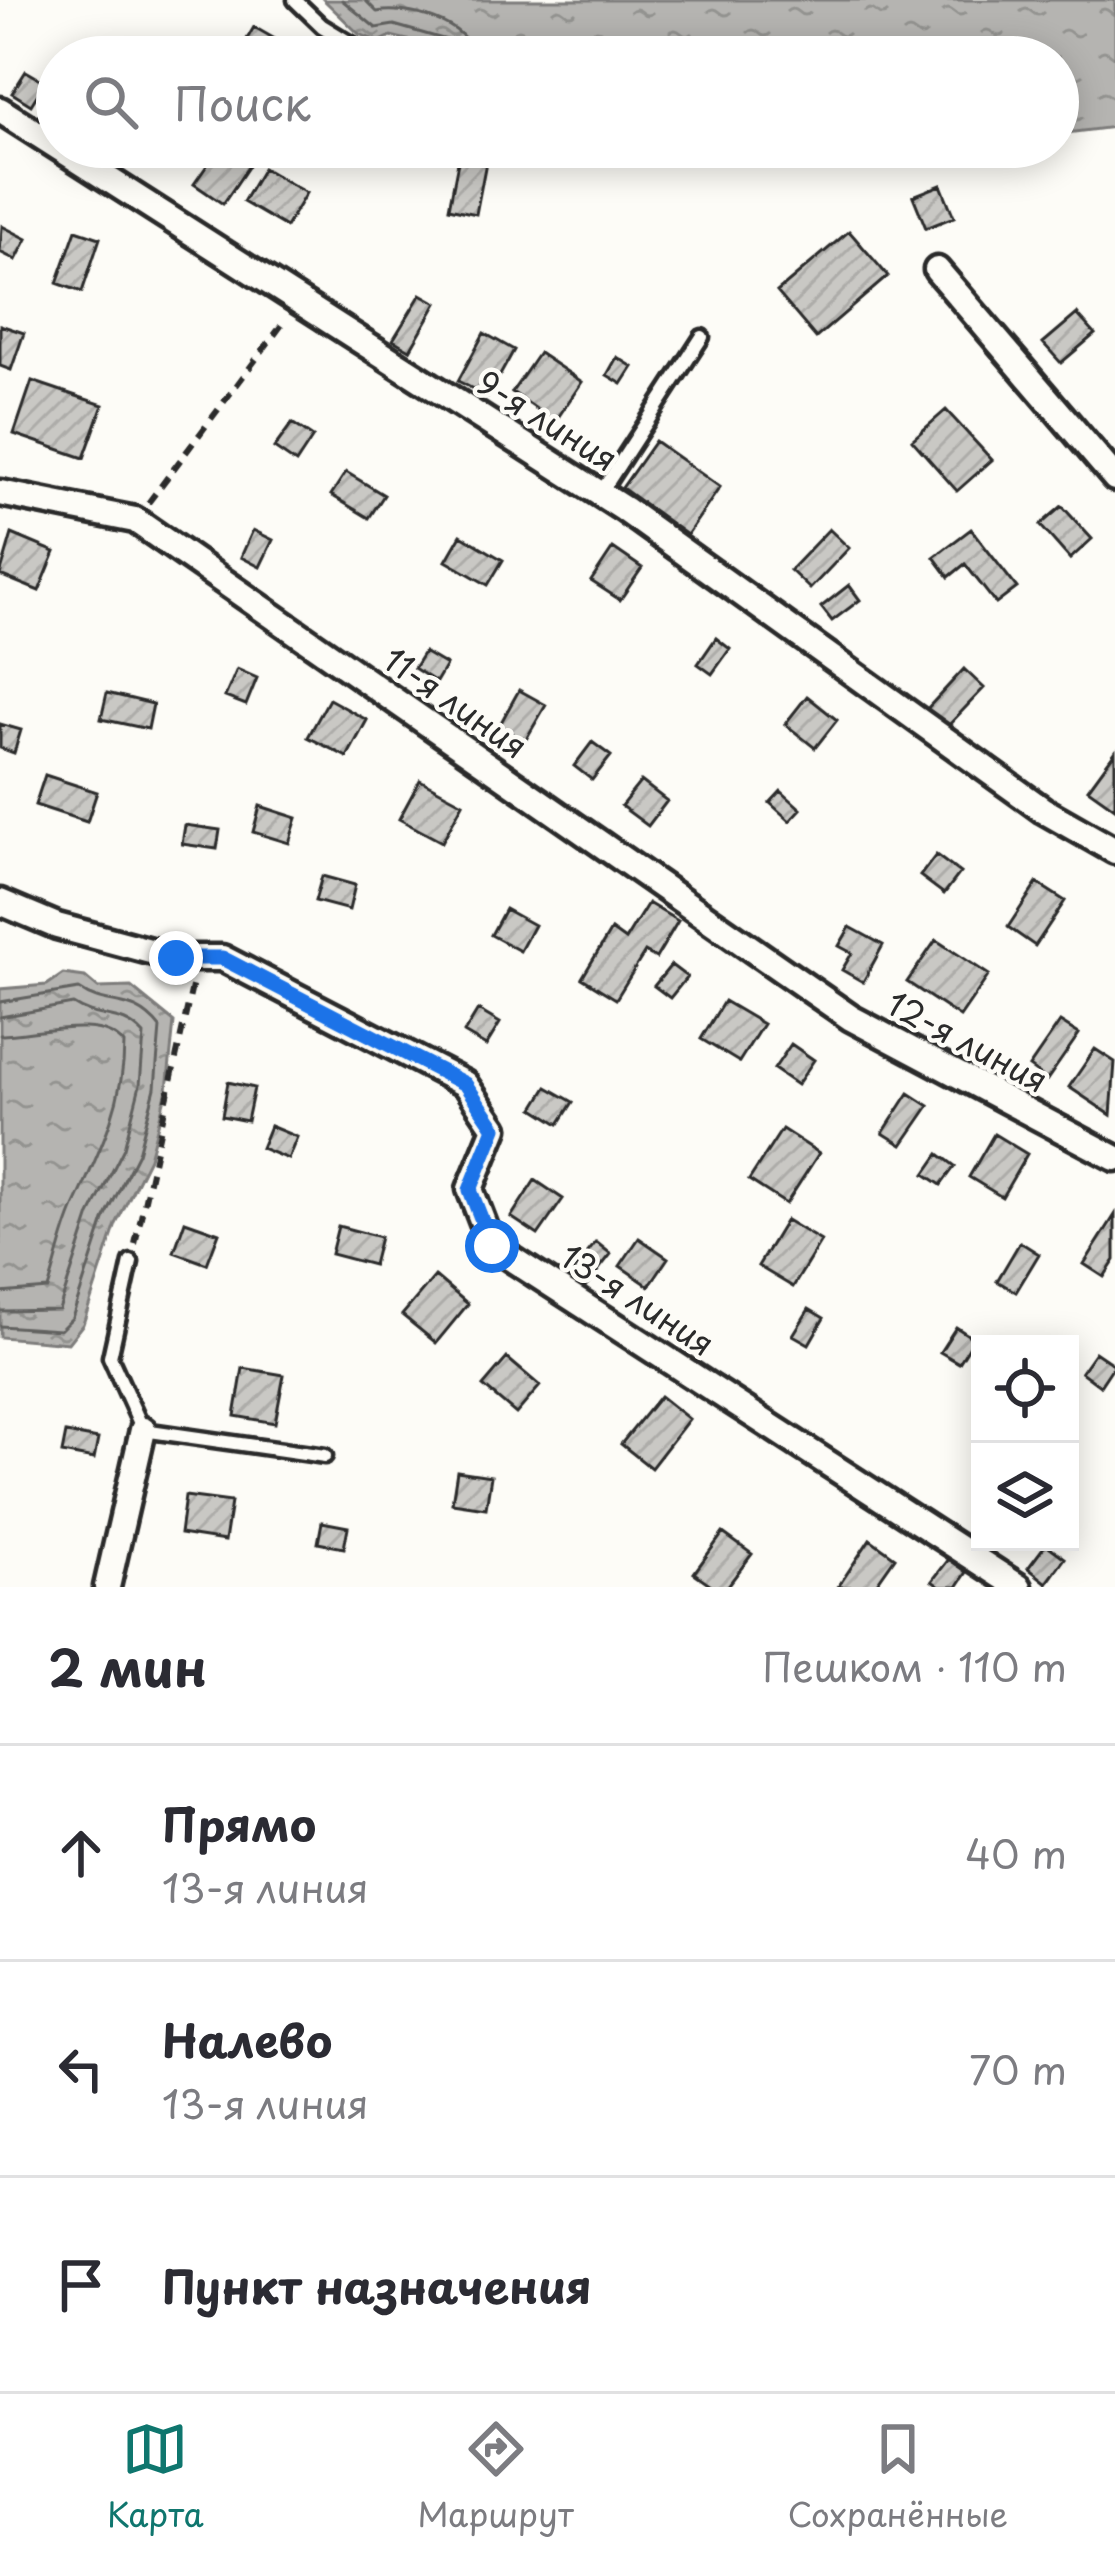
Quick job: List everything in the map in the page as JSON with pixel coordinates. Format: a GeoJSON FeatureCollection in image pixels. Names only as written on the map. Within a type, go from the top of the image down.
{"type":"FeatureCollection","features":[{"type":"Feature","properties":{"kind":"street","name":"9-я линия"},"geometry":{"type":"LineString","coordinates":[[0,110],[36,133]]}},
{"type":"Feature","properties":{"kind":"street","name":"9-я линия"},"geometry":{"type":"LineString","coordinates":[[89,168],[600,494],[1043,810],[1115,851]]}},
{"type":"Feature","properties":{"kind":"street"},"geometry":{"type":"LineString","coordinates":[[937,270],[1115,478]]}},
{"type":"Feature","properties":{"kind":"street","name":"11-я линия"},"geometry":{"type":"LineString","coordinates":[[0,493],[135,520],[851,1018]]}},
{"type":"Feature","properties":{"kind":"street","name":"13-я линия"},"geometry":{"type":"LineString","coordinates":[[0,902],[57,926],[176,958],[222,958],[465,1084],[495,1128],[470,1190],[492,1246],[1018,1587]]}},
{"type":"Feature","properties":{"kind":"street","name":"12-я линия"},"geometry":{"type":"LineString","coordinates":[[851,1018],[1115,1158]]}},
{"type":"Feature","properties":{"kind":"street"},"geometry":{"type":"LineString","coordinates":[[107,1587],[142,1430]]}},
{"type":"Feature","properties":{"kind":"lane"},"geometry":{"type":"LineString","coordinates":[[295,0],[338,36]]}},
{"type":"Feature","properties":{"kind":"lane"},"geometry":{"type":"LineString","coordinates":[[600,494],[702,337]]}},
{"type":"Feature","properties":{"kind":"lane"},"geometry":{"type":"LineString","coordinates":[[131,1262],[110,1357],[142,1430],[325,1456]]}},
{"type":"Feature","properties":{"kind":"path"},"geometry":{"type":"LineString","coordinates":[[135,520],[298,304]]}},
{"type":"Feature","properties":{"kind":"path"},"geometry":{"type":"LineString","coordinates":[[131,1262],[199,955]]}},
{"type":"Feature","properties":{"kind":"water"},"geometry":{"type":"Polygon","coordinates":[[[324,0],[1115,0],[1115,127],[1079,131],[1079,36],[359,34],[324,0]]]}},
{"type":"Feature","properties":{"kind":"water"},"geometry":{"type":"Polygon","coordinates":[[[63,974],[85,977],[98,988],[131,987],[174,1022],[167,1090],[149,1158],[116,1224],[83,1324],[68,1343],[0,1337],[0,989],[47,985],[63,974]]]}},
{"type":"Feature","properties":{"kind":"building"},"geometry":{"type":"Polygon","coordinates":[[[254,27],[270,36],[249,36],[254,27]]]}},
{"type":"Feature","properties":{"kind":"building"},"geometry":{"type":"Polygon","coordinates":[[[26,71],[36,77],[31,105],[12,93],[26,71]]]}},
{"type":"Feature","properties":{"kind":"building"},"geometry":{"type":"Polygon","coordinates":[[[205,168],[247,168],[223,204],[194,184],[205,168]]]}},
{"type":"Feature","properties":{"kind":"building"},"geometry":{"type":"Polygon","coordinates":[[[263,168],[306,193],[286,227],[243,202],[263,168]]]}},
{"type":"Feature","properties":{"kind":"building"},"geometry":{"type":"Polygon","coordinates":[[[457,168],[485,168],[476,214],[449,208],[457,168]]]}},
{"type":"Feature","properties":{"kind":"building"},"geometry":{"type":"Polygon","coordinates":[[[941,185],[954,217],[926,228],[913,196],[941,185]]]}},
{"type":"Feature","properties":{"kind":"building"},"geometry":{"type":"Polygon","coordinates":[[[2,226],[27,239],[16,260],[0,252],[2,226]]]}},
{"type":"Feature","properties":{"kind":"building"},"geometry":{"type":"Polygon","coordinates":[[[76,230],[100,238],[82,292],[57,283],[76,230]]]}},
{"type":"Feature","properties":{"kind":"building"},"geometry":{"type":"Polygon","coordinates":[[[849,231],[888,276],[816,338],[777,292],[849,231]]]}},
{"type":"Feature","properties":{"kind":"building"},"geometry":{"type":"Polygon","coordinates":[[[421,294],[437,303],[410,350],[393,340],[421,294]]]}},
{"type":"Feature","properties":{"kind":"building"},"geometry":{"type":"Polygon","coordinates":[[[1077,314],[1095,334],[1061,363],[1043,343],[1077,314]]]}},
{"type":"Feature","properties":{"kind":"building"},"geometry":{"type":"Polygon","coordinates":[[[0,325],[24,333],[11,370],[0,366],[0,325]]]}},
{"type":"Feature","properties":{"kind":"building"},"geometry":{"type":"Polygon","coordinates":[[[484,333],[514,350],[488,397],[458,381],[484,333]]]}},
{"type":"Feature","properties":{"kind":"building"},"geometry":{"type":"Polygon","coordinates":[[[539,353],[582,382],[555,422],[512,392],[539,353]]]}},
{"type":"Feature","properties":{"kind":"building"},"geometry":{"type":"Polygon","coordinates":[[[617,357],[633,367],[622,384],[607,375],[617,357]]]}},
{"type":"Feature","properties":{"kind":"building"},"geometry":{"type":"Polygon","coordinates":[[[32,381],[103,405],[84,458],[14,434],[32,381]]]}},
{"type":"Feature","properties":{"kind":"building"},"geometry":{"type":"Polygon","coordinates":[[[946,410],[992,460],[957,491],[912,440],[946,410]]]}},
{"type":"Feature","properties":{"kind":"building"},"geometry":{"type":"Polygon","coordinates":[[[292,423],[313,437],[296,463],[274,448],[292,423]]]}},
{"type":"Feature","properties":{"kind":"building"},"geometry":{"type":"Polygon","coordinates":[[[655,441],[720,487],[687,535],[622,488],[655,441]]]}},
{"type":"Feature","properties":{"kind":"building"},"geometry":{"type":"Polygon","coordinates":[[[346,472],[384,495],[369,518],[331,495],[346,472]]]}},
{"type":"Feature","properties":{"kind":"building"},"geometry":{"type":"Polygon","coordinates":[[[1062,506],[1092,539],[1070,559],[1040,525],[1062,506]]]}},
{"type":"Feature","properties":{"kind":"building"},"geometry":{"type":"Polygon","coordinates":[[[829,529],[849,548],[810,589],[790,570],[829,529]]]}},
{"type":"Feature","properties":{"kind":"building"},"geometry":{"type":"Polygon","coordinates":[[[971,529],[1017,588],[996,604],[965,564],[949,577],[934,557],[971,529]]]}},
{"type":"Feature","properties":{"kind":"building"},"geometry":{"type":"Polygon","coordinates":[[[253,530],[273,540],[260,567],[241,557],[253,530]]]}},
{"type":"Feature","properties":{"kind":"building"},"geometry":{"type":"Polygon","coordinates":[[[12,534],[55,552],[39,591],[0,575],[12,534]]]}},
{"type":"Feature","properties":{"kind":"building"},"geometry":{"type":"Polygon","coordinates":[[[461,535],[503,560],[488,585],[446,561],[461,535]]]}},
{"type":"Feature","properties":{"kind":"building"},"geometry":{"type":"Polygon","coordinates":[[[613,548],[642,568],[620,600],[591,581],[613,548]]]}},
{"type":"Feature","properties":{"kind":"building"},"geometry":{"type":"Polygon","coordinates":[[[849,585],[860,600],[832,621],[821,607],[849,585]]]}},
{"type":"Feature","properties":{"kind":"building"},"geometry":{"type":"Polygon","coordinates":[[[716,638],[730,649],[712,674],[698,664],[716,638]]]}},
{"type":"Feature","properties":{"kind":"building"},"geometry":{"type":"Polygon","coordinates":[[[424,652],[446,665],[436,682],[414,668],[424,652]]]}},
{"type":"Feature","properties":{"kind":"building"},"geometry":{"type":"Polygon","coordinates":[[[237,669],[257,678],[246,705],[225,697],[237,669]]]}},
{"type":"Feature","properties":{"kind":"building"},"geometry":{"type":"Polygon","coordinates":[[[964,669],[984,688],[946,728],[926,710],[964,669]]]}},
{"type":"Feature","properties":{"kind":"building"},"geometry":{"type":"Polygon","coordinates":[[[519,690],[546,705],[525,741],[499,726],[519,690]]]}},
{"type":"Feature","properties":{"kind":"building"},"geometry":{"type":"Polygon","coordinates":[[[107,693],[153,704],[148,729],[101,719],[107,693]]]}},
{"type":"Feature","properties":{"kind":"building"},"geometry":{"type":"Polygon","coordinates":[[[807,696],[837,720],[815,748],[785,724],[807,696]]]}},
{"type":"Feature","properties":{"kind":"building"},"geometry":{"type":"Polygon","coordinates":[[[329,699],[367,720],[347,757],[308,737],[329,699]]]}},
{"type":"Feature","properties":{"kind":"building"},"geometry":{"type":"Polygon","coordinates":[[[0,724],[21,730],[14,753],[0,748],[0,724]]]}},
{"type":"Feature","properties":{"kind":"building"},"geometry":{"type":"Polygon","coordinates":[[[592,742],[611,756],[592,780],[574,766],[592,742]]]}},
{"type":"Feature","properties":{"kind":"building"},"geometry":{"type":"Polygon","coordinates":[[[1115,752],[1115,808],[1088,789],[1115,752]]]}},
{"type":"Feature","properties":{"kind":"building"},"geometry":{"type":"Polygon","coordinates":[[[45,775],[97,792],[87,822],[35,805],[45,775]]]}},
{"type":"Feature","properties":{"kind":"building"},"geometry":{"type":"Polygon","coordinates":[[[420,780],[463,803],[442,842],[399,819],[420,780]]]}},
{"type":"Feature","properties":{"kind":"building"},"geometry":{"type":"Polygon","coordinates":[[[641,781],[667,801],[648,826],[621,806],[641,781]]]}},
{"type":"Feature","properties":{"kind":"building"},"geometry":{"type":"Polygon","coordinates":[[[781,791],[801,809],[790,821],[770,803],[781,791]]]}},
{"type":"Feature","properties":{"kind":"building"},"geometry":{"type":"Polygon","coordinates":[[[260,806],[297,818],[289,843],[253,832],[260,806]]]}},
{"type":"Feature","properties":{"kind":"building"},"geometry":{"type":"Polygon","coordinates":[[[185,825],[220,830],[217,849],[182,844],[185,825]]]}},
{"type":"Feature","properties":{"kind":"building"},"geometry":{"type":"Polygon","coordinates":[[[936,855],[960,873],[944,894],[920,876],[936,855]]]}},
{"type":"Feature","properties":{"kind":"building"},"geometry":{"type":"Polygon","coordinates":[[[322,876],[355,885],[349,910],[315,901],[322,876]]]}},
{"type":"Feature","properties":{"kind":"building"},"geometry":{"type":"Polygon","coordinates":[[[1037,883],[1065,901],[1035,946],[1008,927],[1037,883]]]}},
{"type":"Feature","properties":{"kind":"building"},"geometry":{"type":"Polygon","coordinates":[[[648,903],[678,921],[656,958],[645,952],[616,999],[582,978],[611,930],[625,940],[648,903]]]}},
{"type":"Feature","properties":{"kind":"building"},"geometry":{"type":"Polygon","coordinates":[[[505,909],[534,925],[520,951],[491,935],[505,909]]]}},
{"type":"Feature","properties":{"kind":"building"},"geometry":{"type":"Polygon","coordinates":[[[850,927],[883,945],[863,982],[842,970],[852,953],[839,946],[850,927]]]}},
{"type":"Feature","properties":{"kind":"building"},"geometry":{"type":"Polygon","coordinates":[[[936,940],[989,975],[960,1017],[907,982],[936,940]]]}},
{"type":"Feature","properties":{"kind":"building"},"geometry":{"type":"Polygon","coordinates":[[[671,965],[687,977],[670,998],[654,986],[671,965]]]}},
{"type":"Feature","properties":{"kind":"building"},"geometry":{"type":"Polygon","coordinates":[[[724,1001],[763,1024],[739,1062],[701,1039],[724,1001]]]}},
{"type":"Feature","properties":{"kind":"building"},"geometry":{"type":"Polygon","coordinates":[[[478,1010],[500,1023],[486,1046],[464,1033],[478,1010]]]}},
{"type":"Feature","properties":{"kind":"building"},"geometry":{"type":"Polygon","coordinates":[[[1060,1022],[1079,1034],[1047,1080],[1029,1067],[1060,1022]]]}},
{"type":"Feature","properties":{"kind":"building"},"geometry":{"type":"Polygon","coordinates":[[[791,1044],[814,1060],[797,1085],[774,1069],[791,1044]]]}},
{"type":"Feature","properties":{"kind":"building"},"geometry":{"type":"Polygon","coordinates":[[[1095,1049],[1115,1062],[1111,1115],[1069,1087],[1095,1049]]]}},
{"type":"Feature","properties":{"kind":"building"},"geometry":{"type":"Polygon","coordinates":[[[228,1082],[254,1088],[247,1121],[222,1116],[228,1082]]]}},
{"type":"Feature","properties":{"kind":"building"},"geometry":{"type":"Polygon","coordinates":[[[547,1087],[573,1102],[559,1124],[534,1108],[547,1087]]]}},
{"type":"Feature","properties":{"kind":"building"},"geometry":{"type":"Polygon","coordinates":[[[909,1093],[929,1106],[902,1145],[883,1133],[909,1093]]]}},
{"type":"Feature","properties":{"kind":"building"},"geometry":{"type":"Polygon","coordinates":[[[270,1126],[297,1137],[288,1159],[261,1148],[270,1126]]]}},
{"type":"Feature","properties":{"kind":"building"},"geometry":{"type":"Polygon","coordinates":[[[782,1129],[819,1153],[786,1204],[749,1180],[782,1129]]]}},
{"type":"Feature","properties":{"kind":"building"},"geometry":{"type":"Polygon","coordinates":[[[994,1134],[1027,1154],[1002,1197],[969,1177],[994,1134]]]}},
{"type":"Feature","properties":{"kind":"building"},"geometry":{"type":"Polygon","coordinates":[[[939,1154],[955,1166],[941,1185],[925,1174],[939,1154]]]}},
{"type":"Feature","properties":{"kind":"building"},"geometry":{"type":"Polygon","coordinates":[[[535,1180],[563,1199],[538,1235],[511,1217],[535,1180]]]}},
{"type":"Feature","properties":{"kind":"building"},"geometry":{"type":"Polygon","coordinates":[[[1115,1215],[1115,1260],[1104,1277],[1084,1264],[1115,1215]]]}},
{"type":"Feature","properties":{"kind":"building"},"geometry":{"type":"Polygon","coordinates":[[[786,1220],[821,1241],[793,1287],[758,1266],[786,1220]]]}},
{"type":"Feature","properties":{"kind":"building"},"geometry":{"type":"Polygon","coordinates":[[[185,1221],[219,1233],[207,1264],[174,1252],[185,1221]]]}},
{"type":"Feature","properties":{"kind":"building"},"geometry":{"type":"Polygon","coordinates":[[[338,1226],[380,1237],[373,1265],[331,1254],[338,1226]]]}},
{"type":"Feature","properties":{"kind":"building"},"geometry":{"type":"Polygon","coordinates":[[[639,1238],[668,1258],[649,1286],[620,1266],[639,1238]]]}},
{"type":"Feature","properties":{"kind":"building"},"geometry":{"type":"Polygon","coordinates":[[[596,1242],[611,1254],[586,1286],[571,1274],[596,1242]]]}},
{"type":"Feature","properties":{"kind":"building"},"geometry":{"type":"Polygon","coordinates":[[[1020,1242],[1039,1254],[1016,1292],[997,1281],[1020,1242]]]}},
{"type":"Feature","properties":{"kind":"building"},"geometry":{"type":"Polygon","coordinates":[[[435,1276],[468,1304],[436,1343],[402,1315],[435,1276]]]}},
{"type":"Feature","properties":{"kind":"building"},"geometry":{"type":"Polygon","coordinates":[[[809,1309],[824,1318],[809,1344],[793,1335],[809,1309]]]}},
{"type":"Feature","properties":{"kind":"building"},"geometry":{"type":"Polygon","coordinates":[[[956,1327],[971,1337],[959,1363],[940,1352],[956,1327]]]}},
{"type":"Feature","properties":{"kind":"building"},"geometry":{"type":"Polygon","coordinates":[[[1095,1352],[1114,1365],[1100,1386],[1081,1372],[1095,1352]]]}},
{"type":"Feature","properties":{"kind":"building"},"geometry":{"type":"Polygon","coordinates":[[[507,1358],[540,1386],[516,1414],[483,1386],[507,1358]]]}},
{"type":"Feature","properties":{"kind":"building"},"geometry":{"type":"Polygon","coordinates":[[[243,1368],[284,1375],[275,1423],[235,1416],[243,1368]]]}},
{"type":"Feature","properties":{"kind":"building"},"geometry":{"type":"Polygon","coordinates":[[[660,1396],[689,1419],[651,1468],[621,1444],[660,1396]]]}},
{"type":"Feature","properties":{"kind":"building"},"geometry":{"type":"Polygon","coordinates":[[[66,1433],[98,1439],[94,1459],[62,1453],[66,1433]]]}},
{"type":"Feature","properties":{"kind":"building"},"geometry":{"type":"Polygon","coordinates":[[[457,1471],[491,1476],[486,1508],[452,1503],[457,1471]]]}},
{"type":"Feature","properties":{"kind":"building"},"geometry":{"type":"Polygon","coordinates":[[[185,1496],[231,1502],[225,1541],[180,1534],[185,1496]]]}},
{"type":"Feature","properties":{"kind":"building"},"geometry":{"type":"Polygon","coordinates":[[[322,1522],[348,1527],[344,1548],[318,1543],[322,1522]]]}},
{"type":"Feature","properties":{"kind":"building"},"geometry":{"type":"Polygon","coordinates":[[[723,1533],[752,1554],[727,1587],[714,1587],[694,1573],[723,1533]]]}},
{"type":"Feature","properties":{"kind":"building"},"geometry":{"type":"Polygon","coordinates":[[[870,1539],[895,1557],[874,1587],[838,1587],[870,1539]]]}},
{"type":"Feature","properties":{"kind":"building"},"geometry":{"type":"Polygon","coordinates":[[[1041,1551],[1056,1551],[1065,1558],[1047,1583],[1028,1568],[1041,1551]]]}},
{"type":"Feature","properties":{"kind":"building"},"geometry":{"type":"Polygon","coordinates":[[[949,1559],[967,1572],[957,1587],[940,1587],[932,1581],[949,1559]]]}},
{"type":"Feature","properties":{"kind":"route"},"geometry":{"type":"LineString","coordinates":[[176,958],[222,958],[465,1084],[495,1128],[470,1190],[492,1246]]}}]}
